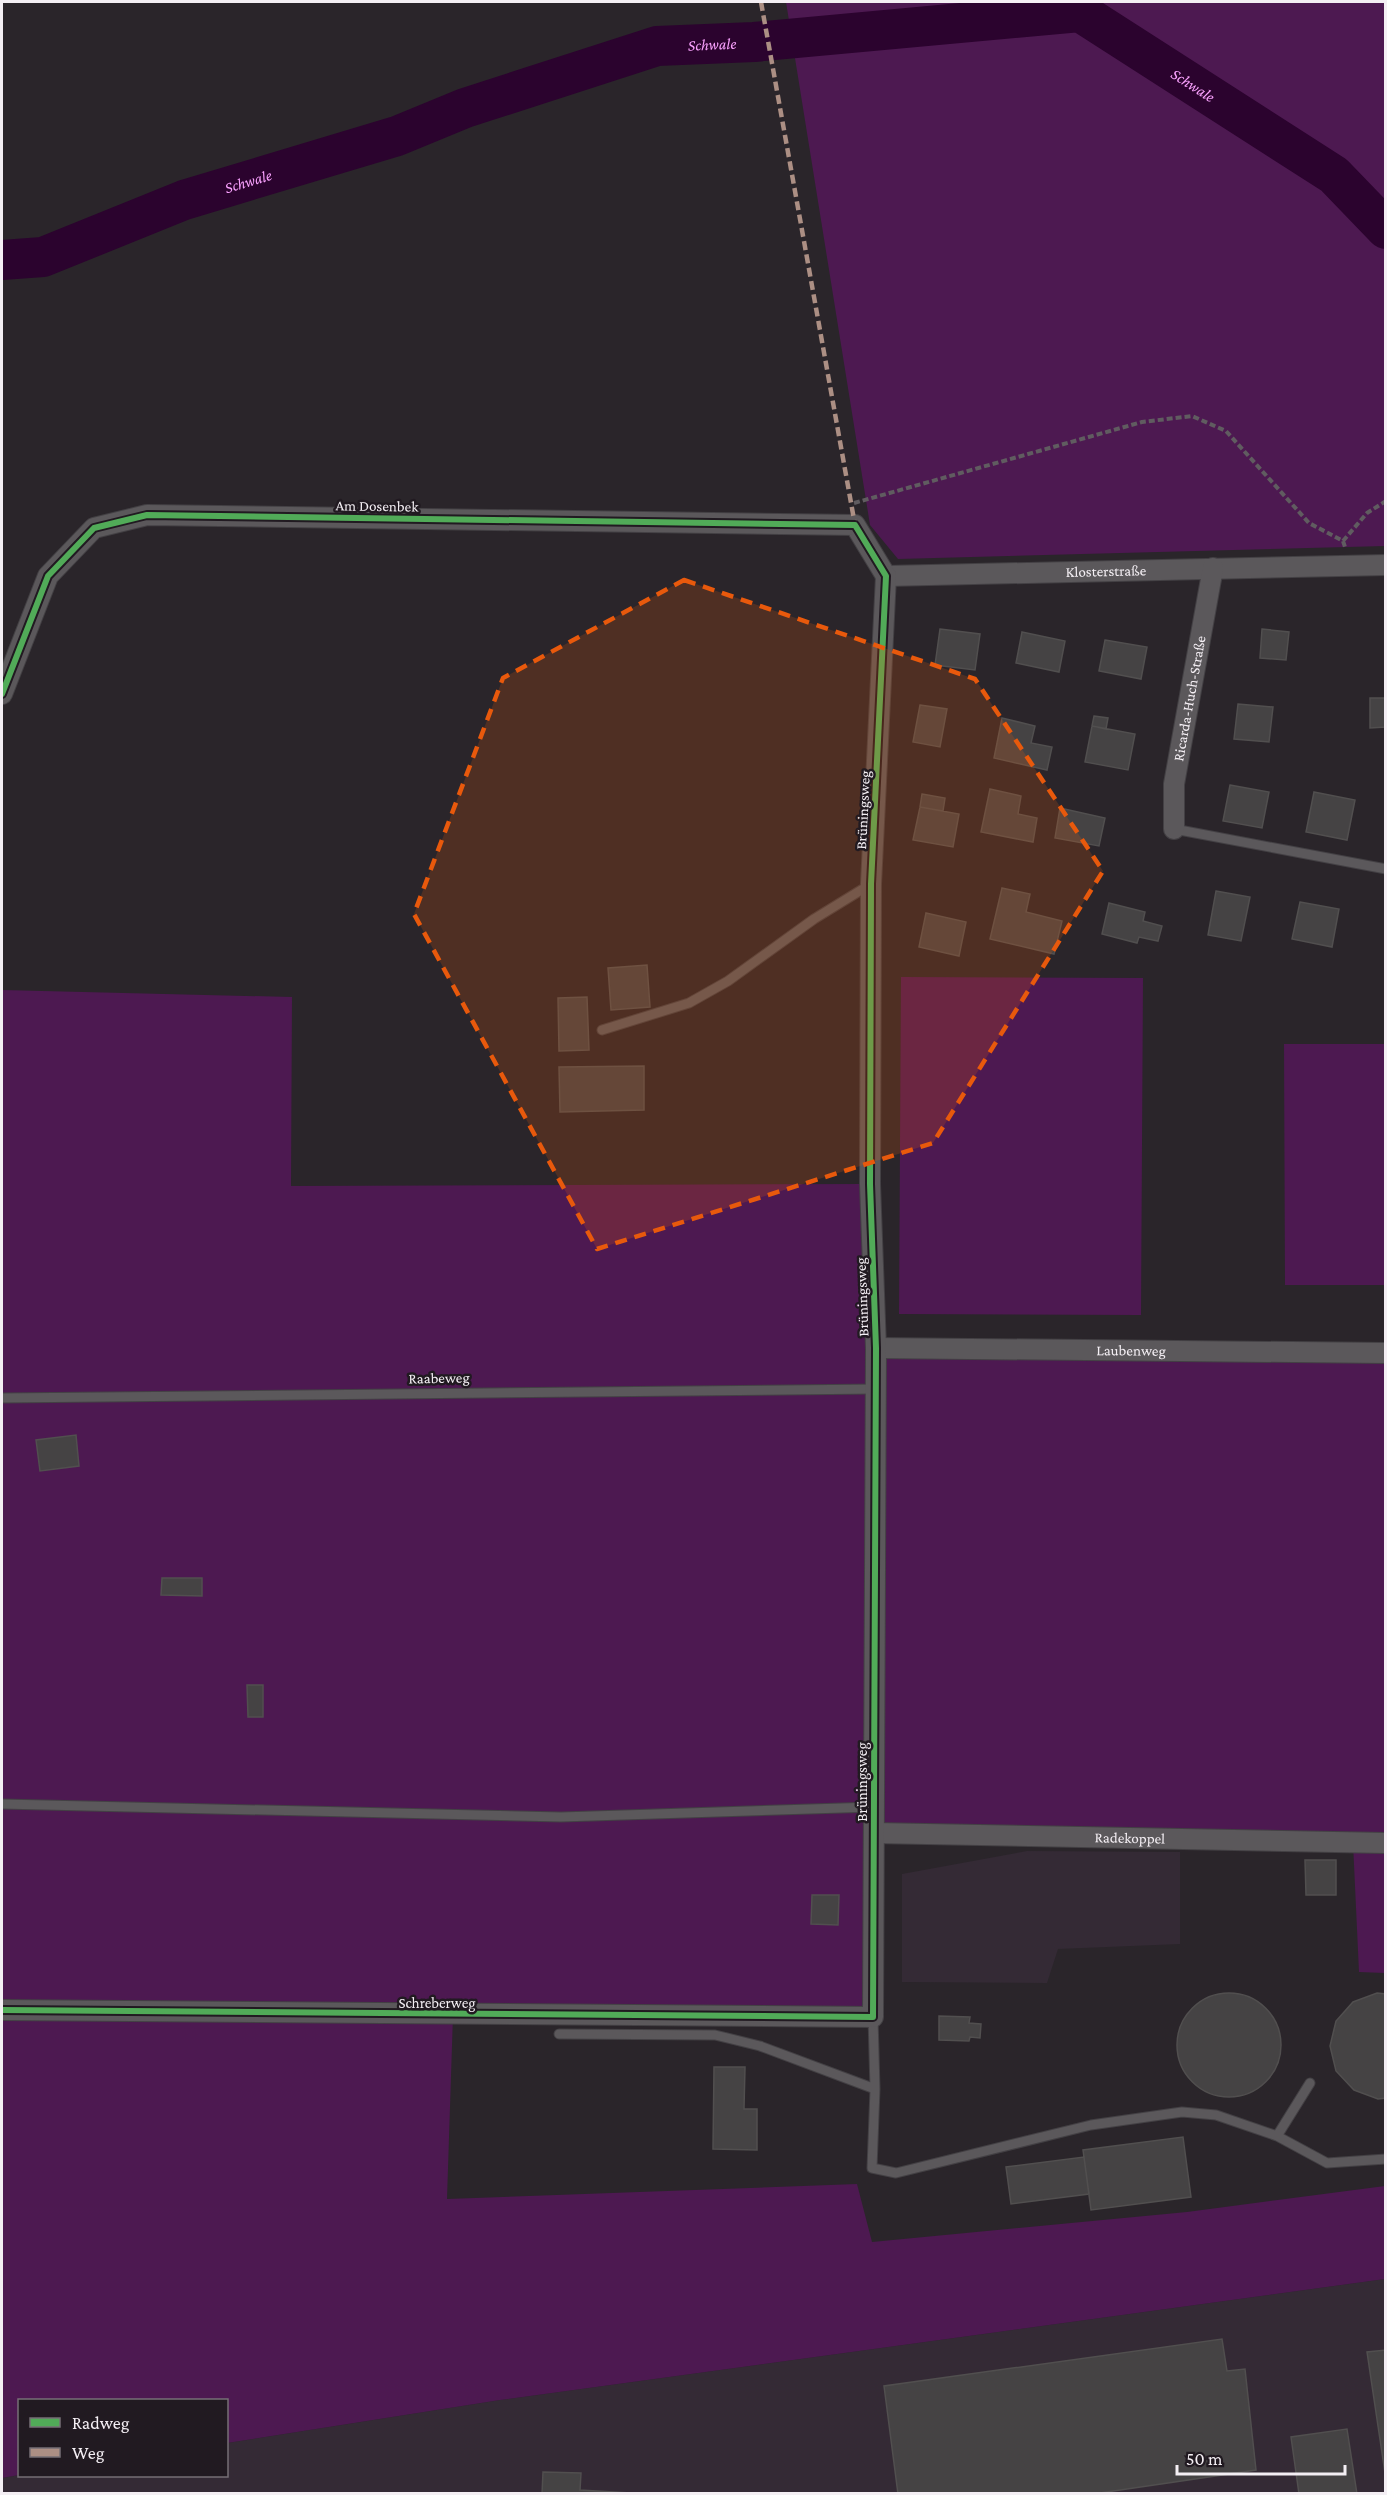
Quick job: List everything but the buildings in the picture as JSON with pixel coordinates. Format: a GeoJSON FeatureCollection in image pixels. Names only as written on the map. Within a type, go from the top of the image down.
{"type":"FeatureCollection","features":[{"type":"Feature","properties":{"kind":"street","name":"Am Dosenbek"},"geometry":{"type":"LineString","coordinates":[[2,694],[48,576],[94,528],[147,515],[855,525],[886,576]]}},
{"type":"Feature","properties":{"kind":"street","name":"Klosterstraße"},"geometry":{"type":"LineString","coordinates":[[886,576],[1386,565]]}},
{"type":"Feature","properties":{"kind":"street","name":"Ricarda-Huch-Straße"},"geometry":{"type":"LineString","coordinates":[[1174,829],[1174,784],[1213,568]]}},
{"type":"Feature","properties":{"kind":"street","name":"Brüningsweg"},"geometry":{"type":"LineString","coordinates":[[873,2018],[876,1348],[870,1184],[871,884],[886,576]]}},
{"type":"Feature","properties":{"kind":"street","name":"Laubenweg"},"geometry":{"type":"LineString","coordinates":[[876,1348],[1386,1353]]}},
{"type":"Feature","properties":{"kind":"street","name":"Radekoppel"},"geometry":{"type":"LineString","coordinates":[[874,1833],[1386,1843]]}},
{"type":"Feature","properties":{"kind":"street","name":"Schreberweg"},"geometry":{"type":"LineString","coordinates":[[2,2010],[873,2018]]}},
{"type":"Feature","properties":{"kind":"lane"},"geometry":{"type":"LineString","coordinates":[[1174,829],[1386,869]]}},
{"type":"Feature","properties":{"kind":"lane"},"geometry":{"type":"LineString","coordinates":[[602,1030],[689,1004],[728,981],[814,919],[871,884]]}},
{"type":"Feature","properties":{"kind":"lane","name":"Raabeweg"},"geometry":{"type":"LineString","coordinates":[[2,1398],[876,1389]]}},
{"type":"Feature","properties":{"kind":"lane"},"geometry":{"type":"LineString","coordinates":[[2,1804],[561,1817],[874,1808]]}},
{"type":"Feature","properties":{"kind":"lane"},"geometry":{"type":"LineString","coordinates":[[873,2018],[875,2089],[872,2168],[896,2173],[1091,2125],[1182,2112],[1216,2115],[1277,2136],[1327,2163],[1386,2159]]}},
{"type":"Feature","properties":{"kind":"lane"},"geometry":{"type":"LineString","coordinates":[[560,2034],[715,2035],[760,2046],[875,2089]]}},
{"type":"Feature","properties":{"kind":"lane"},"geometry":{"type":"LineString","coordinates":[[1277,2136],[1310,2083]]}},
{"type":"Feature","properties":{"kind":"path"},"geometry":{"type":"LineString","coordinates":[[850,504],[1142,422],[1192,416],[1226,431],[1309,523],[1343,541],[1349,566]]}},
{"type":"Feature","properties":{"kind":"path"},"geometry":{"type":"LineString","coordinates":[[1343,541],[1368,513],[1386,501]]}},
{"type":"Feature","properties":{"kind":"highlighted area"},"geometry":{"type":"Polygon","coordinates":[[[684,580],[975,679],[1103,871],[933,1143],[597,1249],[414,914],[503,678],[684,580]]]}},
{"type":"Feature","properties":{"kind":"shaded area"},"geometry":{"type":"Polygon","coordinates":[[[786,2],[1385,2],[1385,546],[898,559],[870,525],[786,2]]]}},
{"type":"Feature","properties":{"kind":"shaded area"},"geometry":{"type":"Polygon","coordinates":[[[901,977],[1143,978],[1141,1315],[899,1314],[901,977]]]}},
{"type":"Feature","properties":{"kind":"shaded area"},"geometry":{"type":"Polygon","coordinates":[[[2,990],[292,997],[291,1186],[870,1184],[876,1348],[1385,1353],[1385,1973],[1359,1972],[1353,1843],[874,1833],[873,2017],[453,2015],[447,2199],[857,2184],[872,2242],[1187,2212],[1385,2186],[1385,2279],[500,2400],[228,2443],[228,2399],[18,2399],[18,2475],[2,2478],[2,990]]]}},
{"type":"Feature","properties":{"kind":"shaded area"},"geometry":{"type":"Polygon","coordinates":[[[1284,1044],[1385,1044],[1385,1285],[1285,1285],[1284,1044]]]}},
{"type":"Feature","properties":{"kind":"shaded area"},"geometry":{"type":"Polygon","coordinates":[[[1027,1851],[1180,1852],[1180,1944],[1058,1949],[1047,1983],[902,1982],[902,1874],[1027,1851]]]}},
{"type":"Feature","properties":{"kind":"shaded area"},"geometry":{"type":"Polygon","coordinates":[[[1385,2279],[1385,2493],[2,2494],[2,2478],[18,2475],[18,2477],[228,2477],[228,2443],[500,2400],[1385,2279]]]}},
{"type":"Feature","properties":{"kind":"waterway","name":"Schwale"},"geometry":{"type":"LineString","coordinates":[[2,260],[43,257],[184,200],[397,136],[465,108],[657,46],[754,42],[1080,12],[1334,175],[1386,229]]}},
{"type":"Feature","properties":{"kind":"marked path"},"geometry":{"type":"LineString","coordinates":[[761,2],[855,525]]}},
{"type":"Feature","properties":{"kind":"cycle path"},"geometry":{"type":"LineString","coordinates":[[2,694],[48,576],[94,528],[147,515],[855,525],[886,576],[871,884],[870,1184],[876,1348],[873,2017],[2,2010]]}}]}
